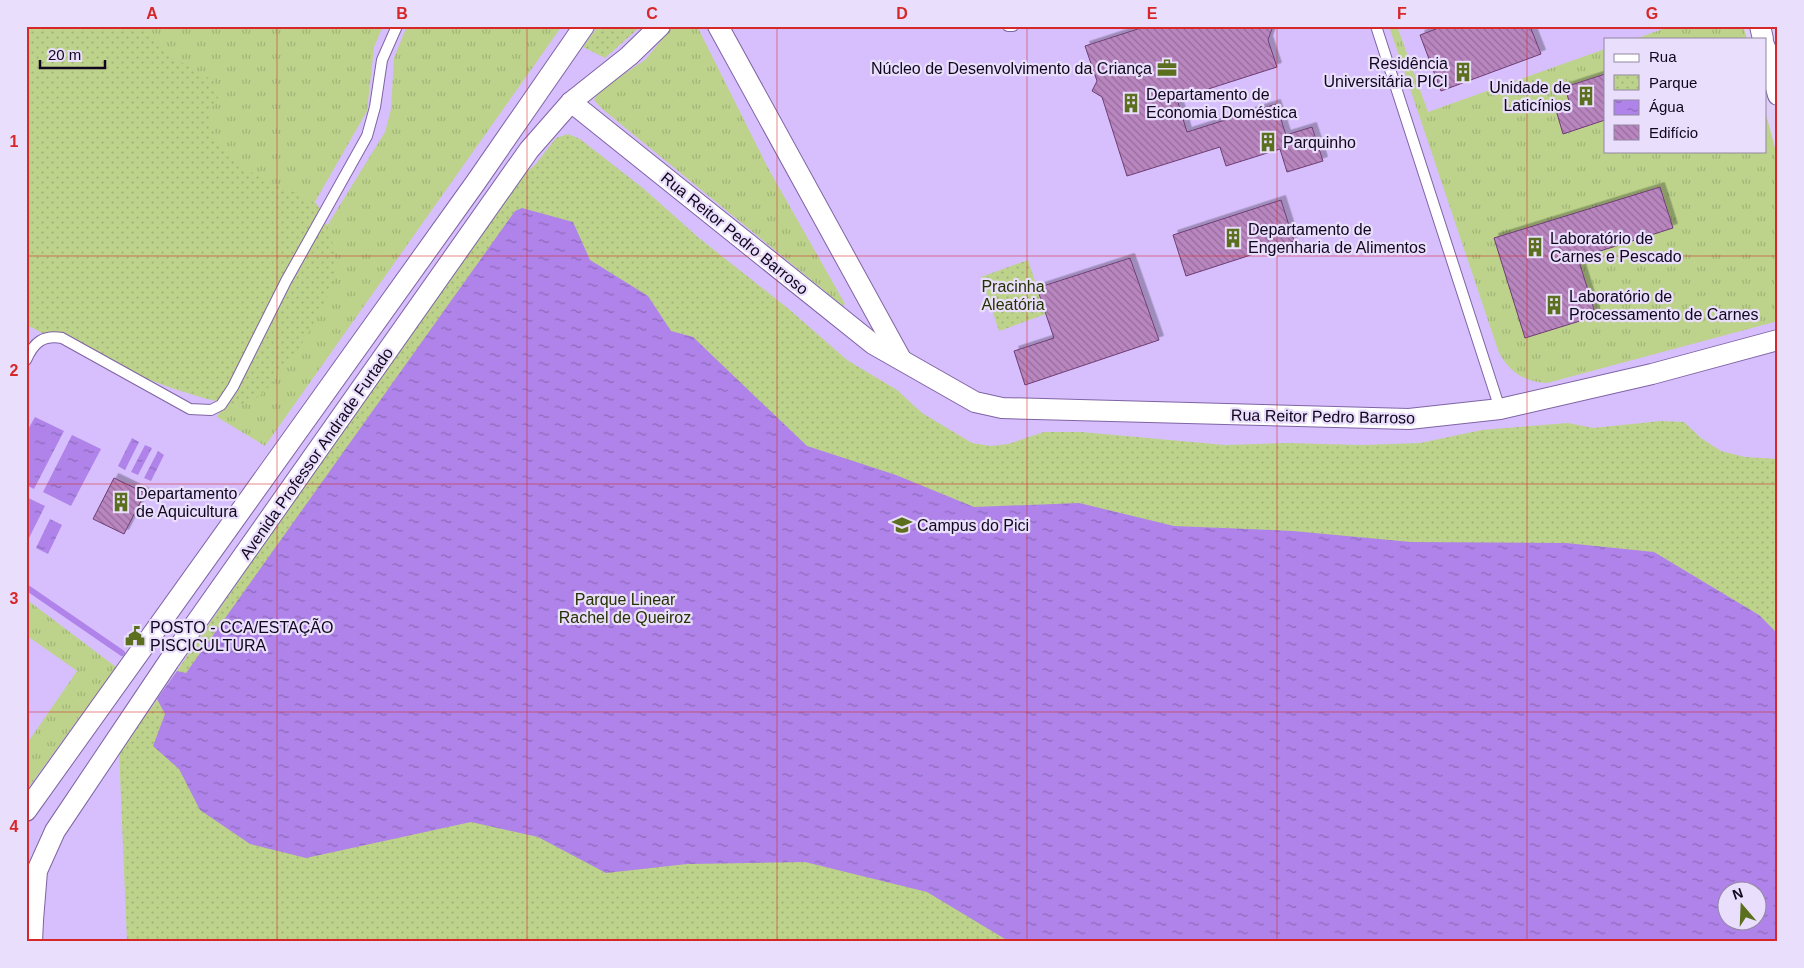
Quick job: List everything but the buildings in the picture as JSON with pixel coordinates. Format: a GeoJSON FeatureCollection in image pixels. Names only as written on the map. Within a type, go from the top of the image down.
{"type":"FeatureCollection","features":[{"type":"Feature","properties":{"kind":"street","name":"Avenida Professor Andrade Furtado"},"geometry":{"type":"LineString","coordinates":[[26,811],[465,198],[584,26]]}},
{"type":"Feature","properties":{"kind":"street","name":"Avenida Professor Andrade Furtado"},"geometry":{"type":"LineString","coordinates":[[32,942],[37,871],[46,851],[55,832],[147,693],[530,150],[571,102],[629,56],[660,26]]}},
{"type":"Feature","properties":{"kind":"street"},"geometry":{"type":"LineString","coordinates":[[718,26],[901,359]]}},
{"type":"Feature","properties":{"kind":"street"},"geometry":{"type":"LineString","coordinates":[[1766,51],[1778,95]]}},
{"type":"Feature","properties":{"kind":"street","name":"Rua Reitor Pedro Barroso"},"geometry":{"type":"LineString","coordinates":[[571,102],[873,344],[976,402],[1002,408],[1409,420],[1500,409],[1652,374],[1778,340]]}},
{"type":"Feature","properties":{"kind":"street"},"geometry":{"type":"LineString","coordinates":[[26,896],[33,920]]}},
{"type":"Feature","properties":{"kind":"lane"},"geometry":{"type":"LineString","coordinates":[[26,360],[36,343],[43,338],[62,338],[190,409],[204,412],[221,405],[233,387],[286,281],[367,136],[375,107],[382,60],[397,26]]}},
{"type":"Feature","properties":{"kind":"lane"},"geometry":{"type":"LineString","coordinates":[[1376,26],[1500,409]]}},
{"type":"Feature","properties":{"kind":"shaded area","name":"Campus do Pici"},"geometry":{"type":"Polygon","coordinates":[[[26,26],[1743,26],[1747,38],[1604,38],[1604,152],[1766,152],[1766,115],[1778,159],[1778,942],[26,942],[26,26]]]}},
{"type":"Feature","properties":{"kind":"green space"},"geometry":{"type":"Polygon","coordinates":[[[26,26],[383,26],[374,47],[367,111],[209,387],[33,323],[26,333],[26,26]]]}},
{"type":"Feature","properties":{"kind":"green space"},"geometry":{"type":"Polygon","coordinates":[[[26,26],[141,26],[166,51],[214,81],[218,98],[208,113],[217,139],[226,152],[246,169],[317,204],[332,240],[335,258],[334,277],[312,328],[286,367],[259,396],[247,403],[229,403],[203,398],[136,375],[43,334],[26,324],[26,26]]]}},
{"type":"Feature","properties":{"kind":"green space"},"geometry":{"type":"Polygon","coordinates":[[[407,26],[562,26],[265,446],[217,417],[319,239],[385,132],[391,109],[394,58],[407,26]]]}},
{"type":"Feature","properties":{"kind":"green space"},"geometry":{"type":"Polygon","coordinates":[[[598,26],[641,26],[605,58],[583,47],[598,26]]]}},
{"type":"Feature","properties":{"kind":"green space"},"geometry":{"type":"Polygon","coordinates":[[[673,26],[697,26],[768,168],[845,304],[843,306],[601,108],[594,100],[598,91],[645,60],[673,26]]]}},
{"type":"Feature","properties":{"kind":"green space"},"geometry":{"type":"Polygon","coordinates":[[[1389,26],[1397,26],[1428,112],[1604,49],[1604,152],[1766,152],[1766,115],[1778,159],[1778,321],[1547,383],[1524,378],[1519,375],[1508,366],[1499,353],[1389,26]]]}},
{"type":"Feature","properties":{"kind":"green space"},"geometry":{"type":"Polygon","coordinates":[[[1671,26],[1743,26],[1747,38],[1638,38],[1671,26]]]}},
{"type":"Feature","properties":{"kind":"green space","name":"Parque Linear Rachel de Queiroz"},"geometry":{"type":"Polygon","coordinates":[[[568,134],[580,139],[644,189],[699,238],[790,310],[847,360],[897,390],[922,413],[972,443],[991,446],[1008,444],[1044,432],[1081,432],[1225,445],[1286,443],[1362,445],[1420,443],[1482,430],[1568,423],[1593,428],[1661,421],[1684,422],[1701,438],[1721,451],[1745,457],[1778,459],[1778,942],[127,942],[119,751],[157,700],[322,459],[526,172],[535,165],[556,138],[568,134]]]}},
{"type":"Feature","properties":{"kind":"green space","name":"Pracinha Aleatória"},"geometry":{"type":"Polygon","coordinates":[[[1028,260],[1046,314],[999,331],[981,277],[1028,260]]]}},
{"type":"Feature","properties":{"kind":"green space"},"geometry":{"type":"Polygon","coordinates":[[[26,599],[116,667],[26,791],[26,745],[77,671],[26,635],[26,599]]]}},
{"type":"Feature","properties":{"kind":"water","name":"Parque Linear Rachel de Queiroz"},"geometry":{"type":"Polygon","coordinates":[[[522,208],[573,222],[590,260],[648,296],[671,331],[693,337],[807,446],[896,475],[974,507],[1079,503],[1174,526],[1293,531],[1411,542],[1566,543],[1654,552],[1759,615],[1778,634],[1778,942],[1010,942],[927,892],[805,862],[687,864],[606,873],[538,837],[471,822],[306,858],[250,844],[200,810],[179,769],[153,746],[165,714],[157,699],[177,671],[186,673],[515,211],[522,208]]]}},
{"type":"Feature","properties":{"kind":"water"},"geometry":{"type":"Polygon","coordinates":[[[35,417],[64,431],[34,489],[26,485],[26,433],[35,417]]]}},
{"type":"Feature","properties":{"kind":"water"},"geometry":{"type":"Polygon","coordinates":[[[72,435],[101,449],[71,506],[43,492],[72,435]]]}},
{"type":"Feature","properties":{"kind":"water"},"geometry":{"type":"Polygon","coordinates":[[[132,438],[139,442],[125,470],[118,466],[132,438]]]}},
{"type":"Feature","properties":{"kind":"water"},"geometry":{"type":"Polygon","coordinates":[[[145,445],[152,448],[138,475],[131,472],[145,445]]]}},
{"type":"Feature","properties":{"kind":"water"},"geometry":{"type":"Polygon","coordinates":[[[158,451],[164,455],[151,481],[144,478],[158,451]]]}},
{"type":"Feature","properties":{"kind":"water"},"geometry":{"type":"Polygon","coordinates":[[[26,497],[45,506],[27,542],[26,542],[26,497]]]}},
{"type":"Feature","properties":{"kind":"water"},"geometry":{"type":"Polygon","coordinates":[[[50,519],[62,525],[48,554],[36,548],[50,519]]]}},
{"type":"Feature","properties":{"kind":"waterway"},"geometry":{"type":"LineString","coordinates":[[26,587],[122,653]]}},
{"type":"Feature","properties":{"kind":"place","name":"Núcleo de Desenvolvimento da Criança"},"geometry":{"type":"Point","coordinates":[1167,68]}},
{"type":"Feature","properties":{"kind":"place","name":"Residência Universitária PICI"},"geometry":{"type":"Point","coordinates":[1463,72]}},
{"type":"Feature","properties":{"kind":"place","name":"Unidade de Laticínios"},"geometry":{"type":"Point","coordinates":[1586,96]}},
{"type":"Feature","properties":{"kind":"place","name":"Departamento de Economia Doméstica"},"geometry":{"type":"Point","coordinates":[1131,103]}},
{"type":"Feature","properties":{"kind":"place","name":"Parquinho"},"geometry":{"type":"Point","coordinates":[1268,142]}},
{"type":"Feature","properties":{"kind":"place","name":"Departamento de Engenharia de Alimentos"},"geometry":{"type":"Point","coordinates":[1233,238]}},
{"type":"Feature","properties":{"kind":"place","name":"Laboratório de Carnes e Pescado"},"geometry":{"type":"Point","coordinates":[1535,247]}},
{"type":"Feature","properties":{"kind":"place","name":"Laboratório de Processamento de Carnes"},"geometry":{"type":"Point","coordinates":[1554,305]}},
{"type":"Feature","properties":{"kind":"place","name":"Departamento de Aquicultura"},"geometry":{"type":"Point","coordinates":[121,502]}},
{"type":"Feature","properties":{"kind":"place","name":"Campus do Pici"},"geometry":{"type":"Point","coordinates":[902,525]}},
{"type":"Feature","properties":{"kind":"place","name":"POSTO - CCA/ESTAÇÃO PISCICULTURA"},"geometry":{"type":"Point","coordinates":[135,636]}}]}
